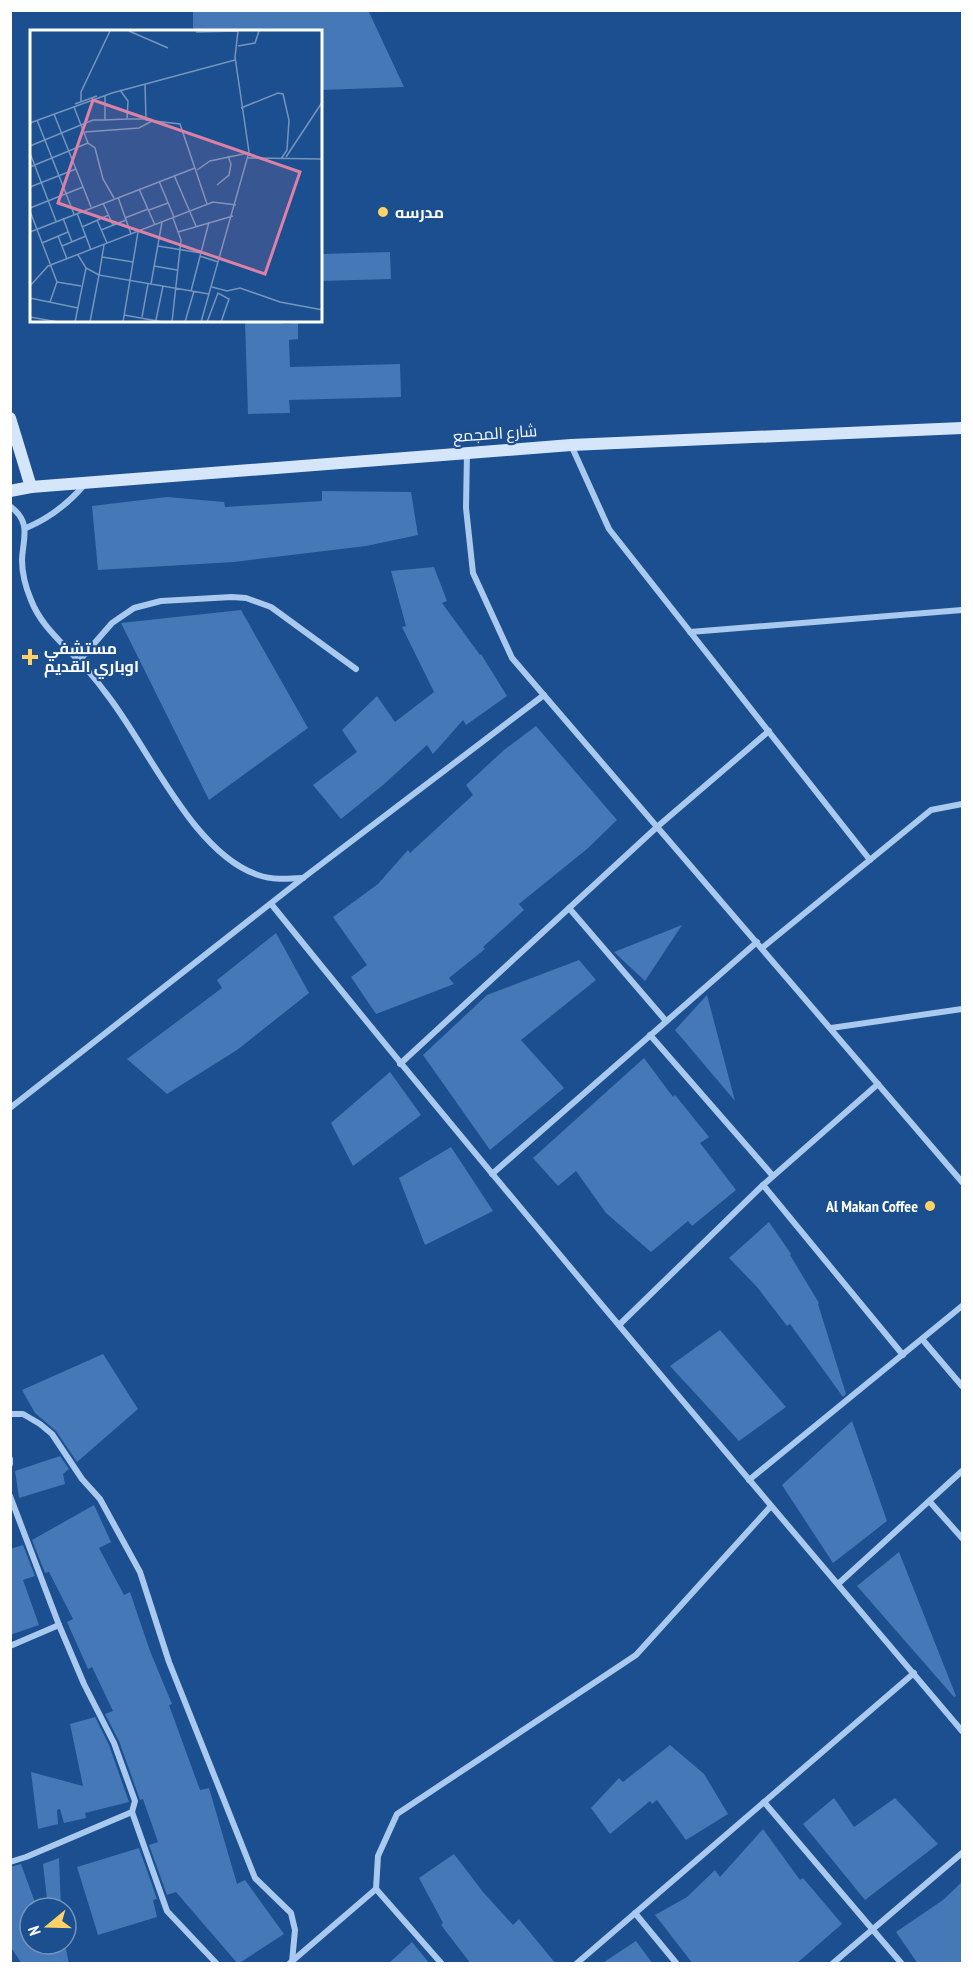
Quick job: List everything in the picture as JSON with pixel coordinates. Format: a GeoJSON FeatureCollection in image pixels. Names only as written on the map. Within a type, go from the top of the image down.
{"type":"FeatureCollection","features":[{"type":"Feature","properties":{"kind":"street"},"geometry":{"type":"LineString","coordinates":[[10,418],[31,487]]}},
{"type":"Feature","properties":{"kind":"street","name":"شارع المجمع"},"geometry":{"type":"LineString","coordinates":[[10,491],[31,487],[571,445],[963,428]]}},
{"type":"Feature","properties":{"kind":"street"},"geometry":{"type":"LineString","coordinates":[[571,445],[609,529],[870,860]]}},
{"type":"Feature","properties":{"kind":"street"},"geometry":{"type":"LineString","coordinates":[[467,452],[466,508],[473,573],[512,657],[963,1182]]}},
{"type":"Feature","properties":{"kind":"street"},"geometry":{"type":"LineString","coordinates":[[26,528],[40,522],[65,505],[85,483]]}},
{"type":"Feature","properties":{"kind":"street"},"geometry":{"type":"LineString","coordinates":[[10,506],[21,518],[26,528],[22,562],[25,581],[39,617],[107,694],[177,800],[219,851],[237,866],[258,875],[280,879],[303,878]]}},
{"type":"Feature","properties":{"kind":"street"},"geometry":{"type":"LineString","coordinates":[[79,661],[112,623],[134,608],[161,601],[232,597],[246,598],[271,607],[356,669]]}},
{"type":"Feature","properties":{"kind":"street"},"geometry":{"type":"LineString","coordinates":[[690,632],[963,610]]}},
{"type":"Feature","properties":{"kind":"street"},"geometry":{"type":"LineString","coordinates":[[10,1108],[272,905],[303,878],[544,695]]}},
{"type":"Feature","properties":{"kind":"street"},"geometry":{"type":"LineString","coordinates":[[400,1064],[657,827],[769,731]]}},
{"type":"Feature","properties":{"kind":"street"},"geometry":{"type":"LineString","coordinates":[[492,1174],[666,1021],[759,945],[931,810],[963,804]]}},
{"type":"Feature","properties":{"kind":"street"},"geometry":{"type":"LineString","coordinates":[[272,905],[492,1174],[963,1731]]}},
{"type":"Feature","properties":{"kind":"street"},"geometry":{"type":"LineString","coordinates":[[569,908],[666,1021]]}},
{"type":"Feature","properties":{"kind":"street"},"geometry":{"type":"LineString","coordinates":[[831,1029],[963,1009]]}},
{"type":"Feature","properties":{"kind":"street"},"geometry":{"type":"LineString","coordinates":[[651,1035],[773,1176]]}},
{"type":"Feature","properties":{"kind":"street"},"geometry":{"type":"LineString","coordinates":[[619,1325],[763,1185],[878,1084]]}},
{"type":"Feature","properties":{"kind":"street"},"geometry":{"type":"LineString","coordinates":[[763,1185],[903,1355]]}},
{"type":"Feature","properties":{"kind":"street"},"geometry":{"type":"LineString","coordinates":[[749,1480],[963,1306]]}},
{"type":"Feature","properties":{"kind":"street"},"geometry":{"type":"LineString","coordinates":[[922,1339],[963,1386]]}},
{"type":"Feature","properties":{"kind":"street"},"geometry":{"type":"LineString","coordinates":[[10,1414],[23,1414],[51,1434],[82,1479],[100,1499],[140,1572],[169,1662],[255,1878],[291,1913],[295,1930],[290,1963]]}},
{"type":"Feature","properties":{"kind":"street"},"geometry":{"type":"LineString","coordinates":[[10,1459],[10,1464]]}},
{"type":"Feature","properties":{"kind":"street"},"geometry":{"type":"LineString","coordinates":[[838,1584],[963,1471]]}},
{"type":"Feature","properties":{"kind":"street"},"geometry":{"type":"LineString","coordinates":[[10,1496],[59,1625],[84,1683],[114,1743],[135,1801],[132,1812],[167,1911],[217,1964]]}},
{"type":"Feature","properties":{"kind":"street"},"geometry":{"type":"LineString","coordinates":[[930,1502],[963,1538]]}},
{"type":"Feature","properties":{"kind":"street"},"geometry":{"type":"LineString","coordinates":[[442,1964],[376,1889],[378,1856],[397,1814],[636,1655],[771,1506]]}},
{"type":"Feature","properties":{"kind":"street"},"geometry":{"type":"LineString","coordinates":[[10,1646],[59,1625]]}},
{"type":"Feature","properties":{"kind":"street"},"geometry":{"type":"LineString","coordinates":[[576,1964],[914,1673]]}},
{"type":"Feature","properties":{"kind":"street"},"geometry":{"type":"LineString","coordinates":[[764,1802],[902,1964]]}},
{"type":"Feature","properties":{"kind":"street"},"geometry":{"type":"LineString","coordinates":[[10,1862],[132,1812]]}},
{"type":"Feature","properties":{"kind":"street"},"geometry":{"type":"LineString","coordinates":[[832,1964],[963,1853]]}},
{"type":"Feature","properties":{"kind":"street"},"geometry":{"type":"LineString","coordinates":[[290,1963],[376,1889]]}},
{"type":"Feature","properties":{"kind":"street"},"geometry":{"type":"LineString","coordinates":[[635,1913],[677,1964]]}},
{"type":"Feature","properties":{"kind":"building"},"geometry":{"type":"Polygon","coordinates":[[[193,10],[368,10],[404,87],[322,90],[322,30],[193,30],[193,10]]]}},
{"type":"Feature","properties":{"kind":"building"},"geometry":{"type":"Polygon","coordinates":[[[390,252],[391,279],[322,281],[322,254],[390,252]]]}},
{"type":"Feature","properties":{"kind":"building"},"geometry":{"type":"Polygon","coordinates":[[[245,322],[298,323],[298,339],[289,340],[290,367],[400,364],[401,397],[289,400],[290,413],[248,414],[245,322]]]}},
{"type":"Feature","properties":{"kind":"building"},"geometry":{"type":"Polygon","coordinates":[[[322,491],[411,492],[418,535],[366,546],[234,562],[98,570],[92,506],[167,497],[224,502],[225,507],[322,501],[322,491]]]}},
{"type":"Feature","properties":{"kind":"building"},"geometry":{"type":"Polygon","coordinates":[[[434,567],[447,601],[442,603],[481,654],[507,696],[466,725],[463,720],[433,754],[427,745],[341,819],[313,785],[357,752],[342,730],[377,696],[395,722],[434,692],[402,627],[406,626],[391,571],[434,567]]]}},
{"type":"Feature","properties":{"kind":"building"},"geometry":{"type":"Polygon","coordinates":[[[241,610],[308,728],[209,800],[121,623],[241,610]]]}},
{"type":"Feature","properties":{"kind":"building"},"geometry":{"type":"Polygon","coordinates":[[[536,726],[617,820],[587,849],[519,904],[524,910],[483,947],[485,949],[449,978],[454,984],[376,1014],[351,977],[367,965],[333,917],[378,884],[408,850],[410,853],[473,795],[466,785],[504,750],[536,726]]]}},
{"type":"Feature","properties":{"kind":"building"},"geometry":{"type":"Polygon","coordinates":[[[682,925],[645,981],[614,952],[682,925]]]}},
{"type":"Feature","properties":{"kind":"building"},"geometry":{"type":"Polygon","coordinates":[[[276,933],[309,993],[237,1050],[167,1094],[127,1059],[222,988],[217,980],[276,933]]]}},
{"type":"Feature","properties":{"kind":"building"},"geometry":{"type":"Polygon","coordinates":[[[579,960],[596,980],[521,1040],[564,1088],[490,1150],[423,1055],[487,995],[579,960]]]}},
{"type":"Feature","properties":{"kind":"building"},"geometry":{"type":"Polygon","coordinates":[[[707,995],[735,1101],[675,1030],[707,995]]]}},
{"type":"Feature","properties":{"kind":"building"},"geometry":{"type":"Polygon","coordinates":[[[644,1058],[673,1097],[675,1095],[709,1137],[700,1143],[736,1190],[692,1226],[688,1221],[651,1252],[606,1213],[576,1171],[558,1186],[533,1158],[644,1058]]]}},
{"type":"Feature","properties":{"kind":"building"},"geometry":{"type":"Polygon","coordinates":[[[390,1072],[421,1115],[353,1166],[331,1123],[390,1072]]]}},
{"type":"Feature","properties":{"kind":"building"},"geometry":{"type":"Polygon","coordinates":[[[451,1147],[493,1211],[425,1245],[399,1178],[451,1147]]]}},
{"type":"Feature","properties":{"kind":"building"},"geometry":{"type":"Polygon","coordinates":[[[769,1222],[791,1254],[819,1303],[846,1394],[843,1397],[790,1324],[787,1326],[757,1287],[729,1258],[769,1222]]]}},
{"type":"Feature","properties":{"kind":"building"},"geometry":{"type":"Polygon","coordinates":[[[720,1330],[786,1407],[739,1441],[670,1366],[720,1330]]]}},
{"type":"Feature","properties":{"kind":"building"},"geometry":{"type":"Polygon","coordinates":[[[103,1354],[138,1409],[77,1462],[56,1431],[35,1413],[22,1390],[103,1354]]]}},
{"type":"Feature","properties":{"kind":"building"},"geometry":{"type":"Polygon","coordinates":[[[852,1421],[887,1521],[833,1563],[782,1485],[852,1421]]]}},
{"type":"Feature","properties":{"kind":"building"},"geometry":{"type":"Polygon","coordinates":[[[60,1456],[69,1469],[63,1474],[65,1484],[19,1498],[15,1471],[60,1456]]]}},
{"type":"Feature","properties":{"kind":"building"},"geometry":{"type":"Polygon","coordinates":[[[94,1505],[111,1542],[99,1548],[124,1595],[130,1592],[150,1651],[172,1704],[169,1705],[200,1790],[209,1788],[237,1884],[245,1880],[284,1934],[238,1964],[176,1892],[167,1895],[149,1845],[158,1842],[119,1741],[105,1714],[113,1711],[92,1667],[88,1669],[67,1622],[73,1619],[49,1572],[45,1573],[32,1540],[94,1505]]]}},
{"type":"Feature","properties":{"kind":"building"},"geometry":{"type":"Polygon","coordinates":[[[23,1545],[35,1576],[23,1580],[39,1625],[10,1635],[10,1549],[23,1545]]]}},
{"type":"Feature","properties":{"kind":"building"},"geometry":{"type":"Polygon","coordinates":[[[899,1552],[956,1696],[954,1697],[857,1586],[899,1552]]]}},
{"type":"Feature","properties":{"kind":"building"},"geometry":{"type":"Polygon","coordinates":[[[95,1717],[109,1745],[129,1802],[85,1813],[86,1818],[64,1823],[60,1809],[57,1810],[58,1824],[38,1829],[31,1772],[83,1786],[70,1724],[95,1717]]]}},
{"type":"Feature","properties":{"kind":"building"},"geometry":{"type":"Polygon","coordinates":[[[670,1745],[704,1774],[728,1814],[686,1840],[657,1800],[652,1804],[650,1801],[610,1834],[591,1808],[619,1778],[623,1782],[670,1745]]]}},
{"type":"Feature","properties":{"kind":"building"},"geometry":{"type":"Polygon","coordinates":[[[834,1798],[854,1827],[895,1798],[938,1844],[865,1900],[803,1824],[834,1798]]]}},
{"type":"Feature","properties":{"kind":"building"},"geometry":{"type":"Polygon","coordinates":[[[763,1829],[800,1880],[803,1878],[842,1924],[796,1964],[693,1964],[655,1915],[687,1897],[715,1870],[720,1877],[763,1829]]]}},
{"type":"Feature","properties":{"kind":"building"},"geometry":{"type":"Polygon","coordinates":[[[139,1848],[157,1899],[153,1900],[157,1917],[98,1935],[77,1867],[139,1848]]]}},
{"type":"Feature","properties":{"kind":"building"},"geometry":{"type":"Polygon","coordinates":[[[454,1854],[483,1892],[513,1925],[519,1919],[556,1964],[471,1964],[441,1925],[443,1923],[419,1878],[454,1854]]]}},
{"type":"Feature","properties":{"kind":"building"},"geometry":{"type":"Polygon","coordinates":[[[59,1858],[61,1896],[47,1896],[43,1864],[59,1858]]]}},
{"type":"Feature","properties":{"kind":"building"},"geometry":{"type":"Polygon","coordinates":[[[21,1864],[33,1896],[18,1896],[18,1956],[67,1956],[69,1964],[22,1964],[10,1946],[10,1867],[21,1864]]]}},
{"type":"Feature","properties":{"kind":"building"},"geometry":{"type":"Polygon","coordinates":[[[963,1881],[963,1964],[918,1964],[896,1932],[943,1900],[963,1881]]]}},
{"type":"Feature","properties":{"kind":"building"},"geometry":{"type":"Polygon","coordinates":[[[636,1941],[653,1964],[601,1964],[636,1941]]]}},
{"type":"Feature","properties":{"kind":"building"},"geometry":{"type":"Polygon","coordinates":[[[412,1942],[430,1964],[388,1964],[412,1942]]]}},
{"type":"Feature","properties":{"kind":"place","name":"مدرسه"},"geometry":{"type":"Point","coordinates":[383,212]}},
{"type":"Feature","properties":{"kind":"place","name":"مستشفي اوباري القديم"},"geometry":{"type":"Point","coordinates":[30,657]}},
{"type":"Feature","properties":{"kind":"place","name":"Al Makan Coffee"},"geometry":{"type":"Point","coordinates":[930,1206]}}]}
